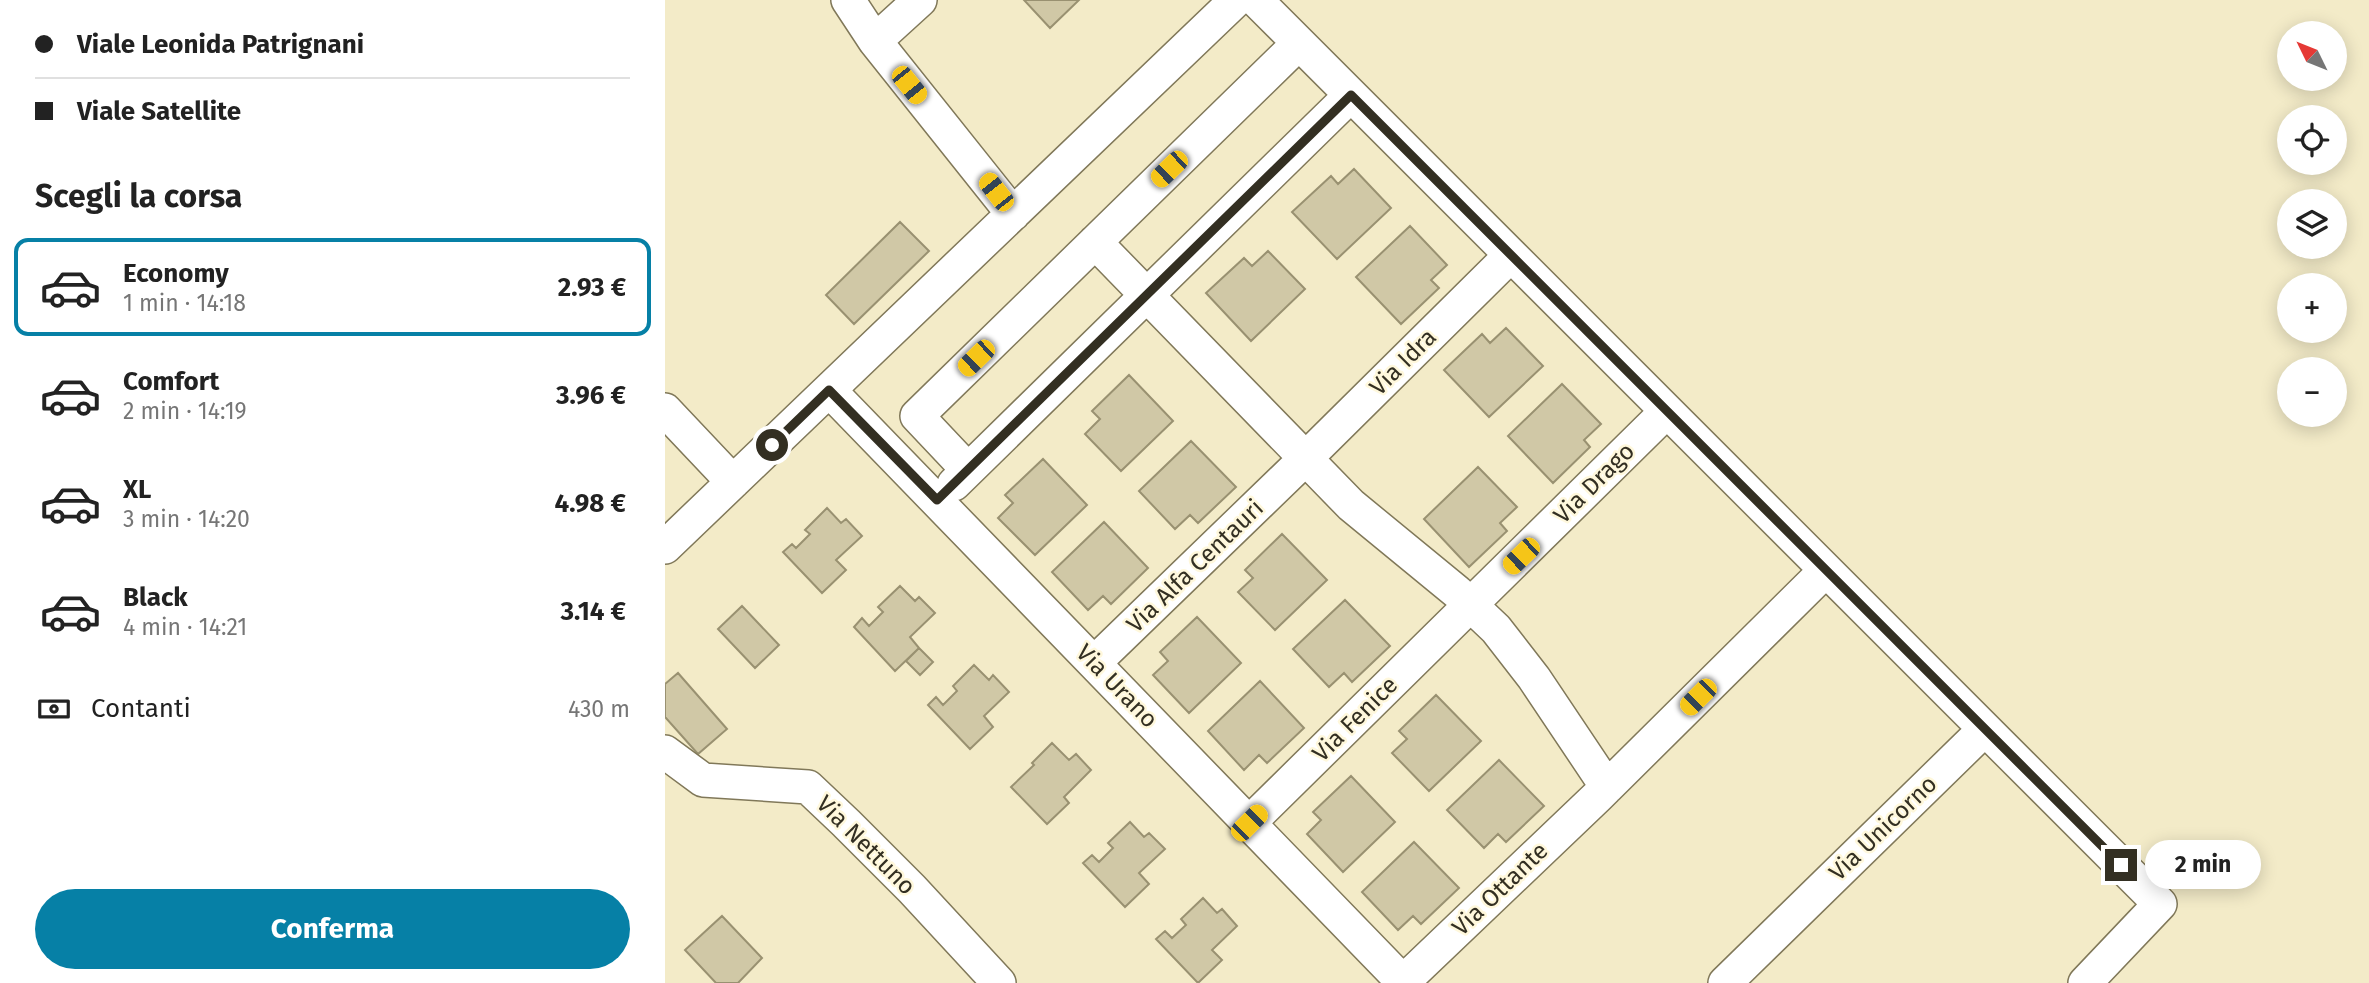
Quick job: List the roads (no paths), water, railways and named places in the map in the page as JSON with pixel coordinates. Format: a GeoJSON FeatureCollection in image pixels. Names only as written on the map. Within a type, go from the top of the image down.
{"type":"FeatureCollection","features":[{"type":"Feature","properties":{"kind":"street"},"geometry":{"type":"LineString","coordinates":[[848,0],[875,41],[1013,214]]}},
{"type":"Feature","properties":{"kind":"street"},"geometry":{"type":"LineString","coordinates":[[875,41],[920,0]]}},
{"type":"Feature","properties":{"kind":"street"},"geometry":{"type":"LineString","coordinates":[[665,547],[1236,0]]}},
{"type":"Feature","properties":{"kind":"street"},"geometry":{"type":"LineString","coordinates":[[1256,0],[2160,904],[2085,983]]}},
{"type":"Feature","properties":{"kind":"street"},"geometry":{"type":"LineString","coordinates":[[968,470],[917,416],[1299,43]]}},
{"type":"Feature","properties":{"kind":"street"},"geometry":{"type":"LineString","coordinates":[[937,500],[1351,95]]}},
{"type":"Feature","properties":{"kind":"street"},"geometry":{"type":"LineString","coordinates":[[1095,242],[1147,295],[1293,472],[1351,505],[1472,604],[1496,629],[1516,654],[1602,792]]}},
{"type":"Feature","properties":{"kind":"street","name":"Via Idra"},"geometry":{"type":"LineString","coordinates":[[1293,472],[1511,255]]}},
{"type":"Feature","properties":{"kind":"street","name":"Via Urano"},"geometry":{"type":"LineString","coordinates":[[829,390],[1404,982]]}},
{"type":"Feature","properties":{"kind":"street","name":"Via Drago"},"geometry":{"type":"LineString","coordinates":[[1472,604],[1667,411]]}},
{"type":"Feature","properties":{"kind":"street"},"geometry":{"type":"LineString","coordinates":[[668,417],[733,482]]}},
{"type":"Feature","properties":{"kind":"street","name":"Via Alfa Centauri"},"geometry":{"type":"LineString","coordinates":[[1094,663],[1293,472]]}},
{"type":"Feature","properties":{"kind":"street","name":"Via Ottante"},"geometry":{"type":"LineString","coordinates":[[1404,982],[1602,792],[1826,570]]}},
{"type":"Feature","properties":{"kind":"street","name":"Via Fenice"},"geometry":{"type":"LineString","coordinates":[[1249,823],[1472,604]]}},
{"type":"Feature","properties":{"kind":"street","name":"Via Unicorno"},"geometry":{"type":"LineString","coordinates":[[1725,983],[1985,729]]}},
{"type":"Feature","properties":{"kind":"street","name":"Via Nettuno"},"geometry":{"type":"LineString","coordinates":[[665,752],[703,780],[808,787],[912,889],[999,983]]}}]}
